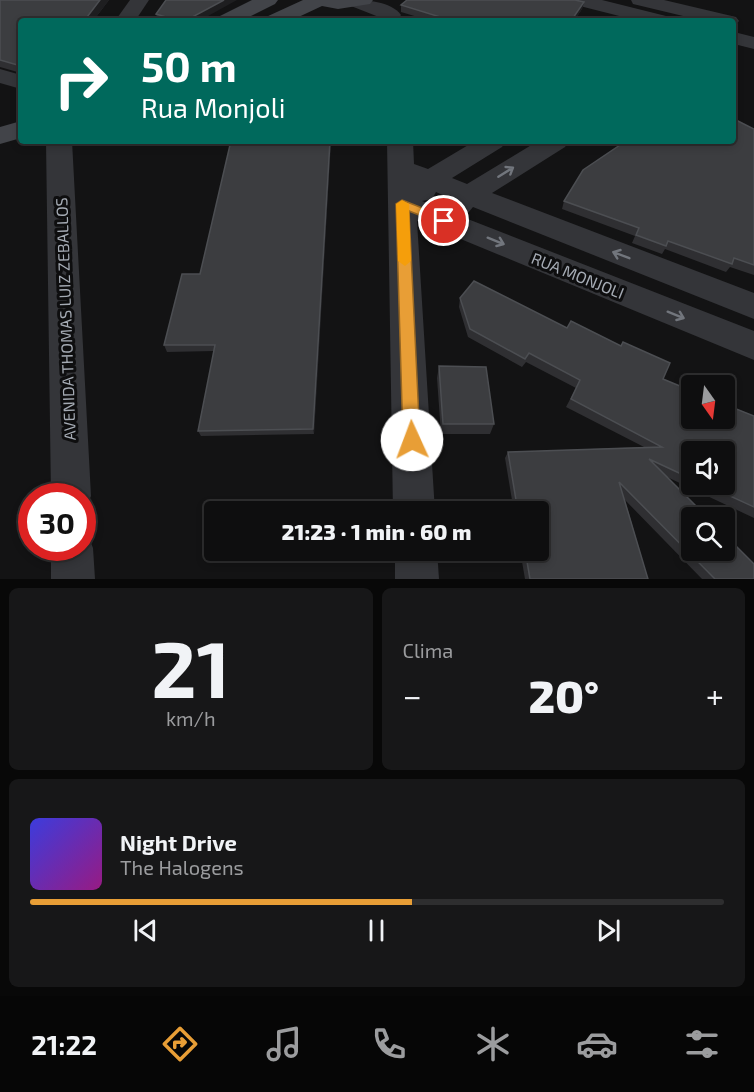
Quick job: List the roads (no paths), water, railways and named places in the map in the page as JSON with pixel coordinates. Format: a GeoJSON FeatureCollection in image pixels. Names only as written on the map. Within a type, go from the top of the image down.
{"type":"FeatureCollection","features":[{"type":"Feature","properties":{"kind":"main road"},"geometry":{"type":"LineString","coordinates":[[231,18],[268,0]]}},
{"type":"Feature","properties":{"kind":"main road"},"geometry":{"type":"LineString","coordinates":[[280,18],[320,0],[338,3],[361,1]]}},
{"type":"Feature","properties":{"kind":"street"},"geometry":{"type":"LineString","coordinates":[[127,18],[140,0]]}},
{"type":"Feature","properties":{"kind":"street"},"geometry":{"type":"LineString","coordinates":[[579,0],[651,18]]}},
{"type":"Feature","properties":{"kind":"street"},"geometry":{"type":"LineString","coordinates":[[640,0],[696,18],[726,0]]}},
{"type":"Feature","properties":{"kind":"street"},"geometry":{"type":"LineString","coordinates":[[361,1],[391,12]]}},
{"type":"Feature","properties":{"kind":"street"},"geometry":{"type":"LineString","coordinates":[[738,27],[754,44]]}},
{"type":"Feature","properties":{"kind":"street"},"geometry":{"type":"LineString","coordinates":[[0,76],[18,81]]}},
{"type":"Feature","properties":{"kind":"street","name":"AVENIDA THOMAS LUIZ ZEBALLOS"},"geometry":{"type":"LineString","coordinates":[[59,144],[71,483]]}},
{"type":"Feature","properties":{"kind":"street"},"geometry":{"type":"LineString","coordinates":[[414,501],[407,205],[411,163],[482,144]]}},
{"type":"Feature","properties":{"kind":"street"},"geometry":{"type":"LineString","coordinates":[[444,221],[468,196],[540,144]]}},
{"type":"Feature","properties":{"kind":"street","name":"RUA MONJOLI"},"geometry":{"type":"LineString","coordinates":[[411,163],[468,196],[754,306]]}},
{"type":"Feature","properties":{"kind":"street","name":"RUA MONJOLI"},"geometry":{"type":"LineString","coordinates":[[407,205],[754,346]]}},
{"type":"Feature","properties":{"kind":"street"},"geometry":{"type":"LineString","coordinates":[[73,561],[74,579]]}},
{"type":"Feature","properties":{"kind":"street"},"geometry":{"type":"LineString","coordinates":[[416,561],[417,579]]}}]}
